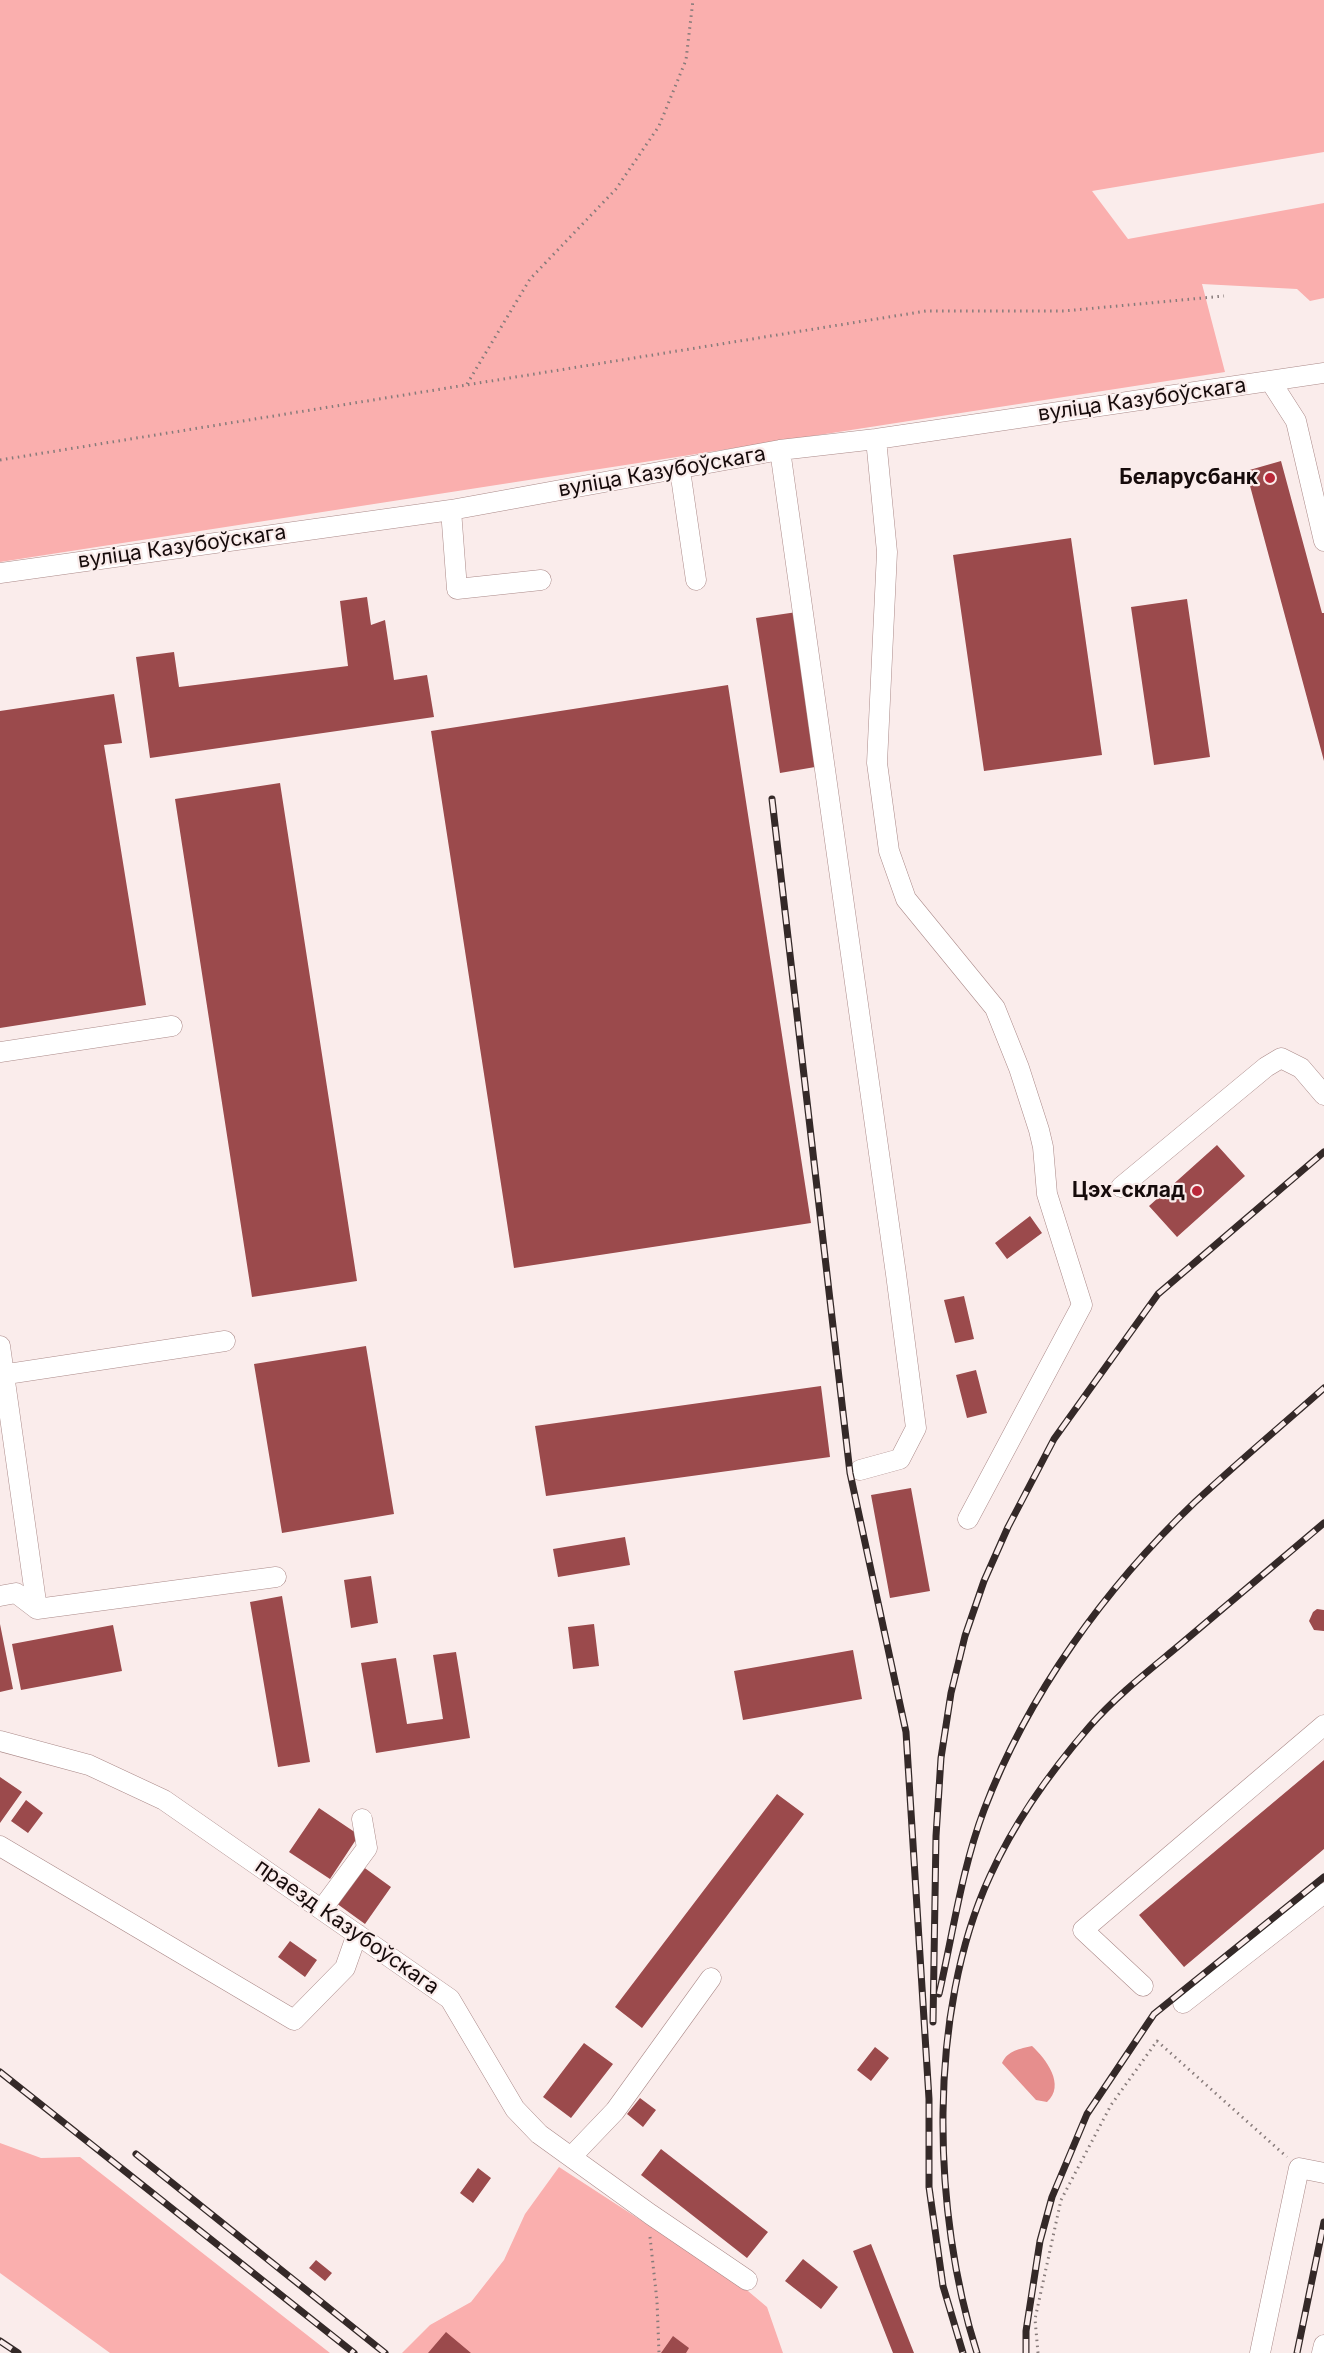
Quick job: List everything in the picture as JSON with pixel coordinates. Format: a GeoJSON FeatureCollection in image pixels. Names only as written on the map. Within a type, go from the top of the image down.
{"type":"FeatureCollection","features":[{"type":"Feature","properties":{"kind":"street","name":"вуліца Казубоўскага"},"geometry":{"type":"LineString","coordinates":[[0,573],[451,510],[780,450],[876,439],[1324,373]]}},
{"type":"Feature","properties":{"kind":"street"},"geometry":{"type":"LineString","coordinates":[[1271,382],[1296,421],[1324,541]]}},
{"type":"Feature","properties":{"kind":"street"},"geometry":{"type":"LineString","coordinates":[[876,439],[888,552],[877,763],[889,851],[906,899],[995,1008],[1019,1068],[1039,1130],[1047,1194],[1082,1305],[968,1519]]}},
{"type":"Feature","properties":{"kind":"street"},"geometry":{"type":"LineString","coordinates":[[780,450],[895,1262],[916,1428],[900,1460],[860,1470]]}},
{"type":"Feature","properties":{"kind":"street"},"geometry":{"type":"LineString","coordinates":[[680,470],[696,580]]}},
{"type":"Feature","properties":{"kind":"street"},"geometry":{"type":"LineString","coordinates":[[451,510],[457,589],[541,580]]}},
{"type":"Feature","properties":{"kind":"street"},"geometry":{"type":"LineString","coordinates":[[0,1052],[172,1026]]}},
{"type":"Feature","properties":{"kind":"street"},"geometry":{"type":"LineString","coordinates":[[1121,1187],[1266,1067],[1281,1058],[1300,1068],[1324,1095]]}},
{"type":"Feature","properties":{"kind":"street"},"geometry":{"type":"LineString","coordinates":[[2,1375],[225,1341]]}},
{"type":"Feature","properties":{"kind":"street"},"geometry":{"type":"LineString","coordinates":[[0,1346],[2,1375],[37,1609]]}},
{"type":"Feature","properties":{"kind":"street"},"geometry":{"type":"LineString","coordinates":[[0,1596],[16,1593],[37,1609],[276,1577]]}},
{"type":"Feature","properties":{"kind":"street"},"geometry":{"type":"LineString","coordinates":[[1143,1986],[1083,1930],[1324,1725]]}},
{"type":"Feature","properties":{"kind":"street","name":"праезд Казубоўскага"},"geometry":{"type":"LineString","coordinates":[[0,1741],[89,1765],[164,1800],[450,1999],[515,2109],[539,2134],[747,2280]]}},
{"type":"Feature","properties":{"kind":"street"},"geometry":{"type":"LineString","coordinates":[[322,1910],[367,1848],[362,1819]]}},
{"type":"Feature","properties":{"kind":"street"},"geometry":{"type":"LineString","coordinates":[[0,1846],[294,2020],[345,1968],[357,1934]]}},
{"type":"Feature","properties":{"kind":"street"},"geometry":{"type":"LineString","coordinates":[[1183,2003],[1324,1893]]}},
{"type":"Feature","properties":{"kind":"street"},"geometry":{"type":"LineString","coordinates":[[571,2157],[615,2110],[711,1978]]}},
{"type":"Feature","properties":{"kind":"street"},"geometry":{"type":"LineString","coordinates":[[1260,2353],[1299,2168],[1324,2173]]}},
{"type":"Feature","properties":{"kind":"street"},"geometry":{"type":"LineString","coordinates":[[1322,2353],[1324,2345]]}},
{"type":"Feature","properties":{"kind":"path"},"geometry":{"type":"LineString","coordinates":[[467,384],[530,279],[616,189],[659,126],[686,60],[693,0]]}},
{"type":"Feature","properties":{"kind":"path"},"geometry":{"type":"LineString","coordinates":[[0,460],[926,311],[1064,311],[1224,296]]}},
{"type":"Feature","properties":{"kind":"path"},"geometry":{"type":"LineString","coordinates":[[1038,2353],[1035,2319],[1061,2200],[1111,2105],[1157,2041],[1299,2168]]}},
{"type":"Feature","properties":{"kind":"path"},"geometry":{"type":"LineString","coordinates":[[650,2214],[659,2353]]}},
{"type":"Feature","properties":{"kind":"shaded area"},"geometry":{"type":"Polygon","coordinates":[[[0,0],[1324,0],[1324,152],[1092,191],[1128,239],[1324,203],[1324,298],[1310,301],[1297,289],[1202,284],[1225,372],[0,562],[0,0]]]}},
{"type":"Feature","properties":{"kind":"shaded area"},"geometry":{"type":"Polygon","coordinates":[[[1032,2046],[1052,2072],[1055,2088],[1047,2102],[1036,2100],[1002,2063],[1011,2053],[1032,2046]]]}},
{"type":"Feature","properties":{"kind":"shaded area"},"geometry":{"type":"Polygon","coordinates":[[[0,2143],[41,2158],[80,2157],[330,2353],[110,2353],[0,2273],[0,2143]]]}},
{"type":"Feature","properties":{"kind":"shaded area"},"geometry":{"type":"Polygon","coordinates":[[[559,2167],[742,2286],[767,2307],[783,2353],[402,2353],[430,2325],[471,2302],[504,2260],[525,2214],[559,2167]]]}},
{"type":"Feature","properties":{"kind":"building"},"geometry":{"type":"Polygon","coordinates":[[[1281,461],[1322,613],[1324,613],[1324,761],[1246,471],[1281,461]]]}},
{"type":"Feature","properties":{"kind":"building"},"geometry":{"type":"Polygon","coordinates":[[[1071,538],[1102,755],[984,771],[953,555],[1071,538]]]}},
{"type":"Feature","properties":{"kind":"building"},"geometry":{"type":"Polygon","coordinates":[[[367,597],[371,625],[385,620],[394,680],[427,675],[434,717],[150,758],[136,657],[174,652],[179,687],[348,666],[340,601],[367,597]]]}},
{"type":"Feature","properties":{"kind":"building"},"geometry":{"type":"Polygon","coordinates":[[[1187,599],[1210,757],[1154,765],[1131,607],[1187,599]]]}},
{"type":"Feature","properties":{"kind":"building"},"geometry":{"type":"Polygon","coordinates":[[[797,612],[821,766],[780,773],[756,618],[797,612]]]}},
{"type":"Feature","properties":{"kind":"building"},"geometry":{"type":"Polygon","coordinates":[[[728,685],[811,1223],[514,1268],[431,731],[728,685]]]}},
{"type":"Feature","properties":{"kind":"building"},"geometry":{"type":"Polygon","coordinates":[[[114,694],[122,743],[104,745],[146,1005],[0,1028],[0,711],[114,694]]]}},
{"type":"Feature","properties":{"kind":"building"},"geometry":{"type":"Polygon","coordinates":[[[280,783],[357,1281],[252,1297],[175,799],[280,783]]]}},
{"type":"Feature","properties":{"kind":"building","name":"Цэх-склад"},"geometry":{"type":"Polygon","coordinates":[[[1217,1145],[1245,1176],[1177,1237],[1149,1206],[1217,1145]]]}},
{"type":"Feature","properties":{"kind":"building"},"geometry":{"type":"Polygon","coordinates":[[[1030,1216],[1042,1233],[1007,1259],[995,1243],[1030,1216]]]}},
{"type":"Feature","properties":{"kind":"building"},"geometry":{"type":"Polygon","coordinates":[[[964,1296],[974,1339],[955,1343],[944,1300],[964,1296]]]}},
{"type":"Feature","properties":{"kind":"building"},"geometry":{"type":"Polygon","coordinates":[[[366,1346],[394,1514],[282,1533],[254,1364],[366,1346]]]}},
{"type":"Feature","properties":{"kind":"building"},"geometry":{"type":"Polygon","coordinates":[[[976,1370],[987,1413],[967,1418],[956,1375],[976,1370]]]}},
{"type":"Feature","properties":{"kind":"building"},"geometry":{"type":"Polygon","coordinates":[[[821,1386],[830,1457],[546,1496],[535,1426],[821,1386]]]}},
{"type":"Feature","properties":{"kind":"building"},"geometry":{"type":"Polygon","coordinates":[[[911,1488],[930,1591],[890,1598],[871,1495],[911,1488]]]}},
{"type":"Feature","properties":{"kind":"building"},"geometry":{"type":"Polygon","coordinates":[[[625,1537],[630,1565],[558,1577],[553,1549],[625,1537]]]}},
{"type":"Feature","properties":{"kind":"building"},"geometry":{"type":"Polygon","coordinates":[[[371,1576],[378,1623],[351,1628],[344,1580],[371,1576]]]}},
{"type":"Feature","properties":{"kind":"building"},"geometry":{"type":"Polygon","coordinates":[[[282,1596],[310,1762],[278,1767],[250,1602],[282,1596]]]}},
{"type":"Feature","properties":{"kind":"building"},"geometry":{"type":"Polygon","coordinates":[[[1317,1609],[1324,1610],[1324,1631],[1314,1630],[1309,1621],[1317,1609]]]}},
{"type":"Feature","properties":{"kind":"building"},"geometry":{"type":"Polygon","coordinates":[[[0,1624],[13,1689],[0,1692],[0,1624]]]}},
{"type":"Feature","properties":{"kind":"building"},"geometry":{"type":"Polygon","coordinates":[[[594,1624],[599,1666],[573,1669],[568,1627],[594,1624]]]}},
{"type":"Feature","properties":{"kind":"building"},"geometry":{"type":"Polygon","coordinates":[[[113,1625],[122,1671],[21,1690],[12,1644],[113,1625]]]}},
{"type":"Feature","properties":{"kind":"building"},"geometry":{"type":"Polygon","coordinates":[[[853,1650],[862,1699],[743,1720],[734,1671],[853,1650]]]}},
{"type":"Feature","properties":{"kind":"building"},"geometry":{"type":"Polygon","coordinates":[[[456,1652],[470,1738],[376,1753],[361,1663],[396,1658],[407,1724],[443,1719],[433,1655],[456,1652]]]}},
{"type":"Feature","properties":{"kind":"building"},"geometry":{"type":"Polygon","coordinates":[[[1324,1760],[1324,1849],[1184,1967],[1139,1915],[1324,1760]]]}},
{"type":"Feature","properties":{"kind":"building"},"geometry":{"type":"Polygon","coordinates":[[[0,1777],[22,1792],[0,1823],[0,1777]]]}},
{"type":"Feature","properties":{"kind":"building"},"geometry":{"type":"Polygon","coordinates":[[[777,1794],[804,1814],[642,2028],[615,2007],[777,1794]]]}},
{"type":"Feature","properties":{"kind":"building"},"geometry":{"type":"Polygon","coordinates":[[[26,1800],[43,1813],[28,1833],[11,1821],[26,1800]]]}},
{"type":"Feature","properties":{"kind":"building"},"geometry":{"type":"Polygon","coordinates":[[[319,1808],[359,1835],[330,1879],[289,1852],[319,1808]]]}},
{"type":"Feature","properties":{"kind":"building"},"geometry":{"type":"Polygon","coordinates":[[[362,1866],[391,1887],[365,1924],[336,1903],[362,1866]]]}},
{"type":"Feature","properties":{"kind":"building"},"geometry":{"type":"Polygon","coordinates":[[[290,1941],[317,1960],[305,1977],[278,1957],[290,1941]]]}},
{"type":"Feature","properties":{"kind":"building"},"geometry":{"type":"Polygon","coordinates":[[[584,2043],[613,2064],[571,2118],[543,2097],[584,2043]]]}},
{"type":"Feature","properties":{"kind":"building"},"geometry":{"type":"Polygon","coordinates":[[[875,2047],[889,2058],[871,2081],[857,2070],[875,2047]]]}},
{"type":"Feature","properties":{"kind":"building"},"geometry":{"type":"Polygon","coordinates":[[[640,2098],[656,2110],[643,2127],[627,2114],[640,2098]]]}},
{"type":"Feature","properties":{"kind":"building"},"geometry":{"type":"Polygon","coordinates":[[[661,2149],[768,2232],[747,2258],[641,2175],[661,2149]]]}},
{"type":"Feature","properties":{"kind":"building"},"geometry":{"type":"Polygon","coordinates":[[[478,2168],[491,2178],[473,2203],[460,2193],[478,2168]]]}},
{"type":"Feature","properties":{"kind":"building"},"geometry":{"type":"Polygon","coordinates":[[[871,2244],[914,2353],[893,2353],[853,2251],[871,2244]]]}},
{"type":"Feature","properties":{"kind":"building"},"geometry":{"type":"Polygon","coordinates":[[[803,2259],[838,2287],[821,2309],[785,2281],[803,2259]]]}},
{"type":"Feature","properties":{"kind":"building"},"geometry":{"type":"Polygon","coordinates":[[[316,2260],[332,2273],[325,2281],[309,2268],[316,2260]]]}},
{"type":"Feature","properties":{"kind":"building"},"geometry":{"type":"Polygon","coordinates":[[[446,2332],[471,2353],[428,2353],[446,2332]]]}},
{"type":"Feature","properties":{"kind":"building"},"geometry":{"type":"Polygon","coordinates":[[[673,2336],[689,2348],[686,2353],[661,2353],[673,2336]]]}},
{"type":"Feature","properties":{"kind":"railway"},"geometry":{"type":"LineString","coordinates":[[772,799],[850,1473],[906,1732],[929,2099],[929,2187],[943,2286],[963,2353]]}},
{"type":"Feature","properties":{"kind":"railway"},"geometry":{"type":"LineString","coordinates":[[933,2022],[936,1836],[941,1758],[951,1693],[965,1636],[984,1581],[1008,1527],[1054,1439],[1158,1294],[1324,1152]]}},
{"type":"Feature","properties":{"kind":"railway"},"geometry":{"type":"LineString","coordinates":[[939,1994],[976,1832],[1002,1767],[1047,1684],[1101,1606],[1162,1535],[1211,1487],[1324,1388]]}},
{"type":"Feature","properties":{"kind":"railway"},"geometry":{"type":"LineString","coordinates":[[977,2353],[962,2298],[951,2239],[945,2176],[943,2113],[946,2050],[955,1988],[970,1930],[990,1876],[1034,1798],[1075,1743],[1100,1715],[1134,1683],[1324,1523]]}},
{"type":"Feature","properties":{"kind":"railway"},"geometry":{"type":"LineString","coordinates":[[1026,2353],[1026,2331],[1040,2241],[1052,2197],[1087,2114],[1154,2014],[1324,1877]]}},
{"type":"Feature","properties":{"kind":"railway"},"geometry":{"type":"LineString","coordinates":[[0,2072],[354,2353]]}},
{"type":"Feature","properties":{"kind":"railway"},"geometry":{"type":"LineString","coordinates":[[136,2154],[385,2353]]}},
{"type":"Feature","properties":{"kind":"railway"},"geometry":{"type":"LineString","coordinates":[[1297,2353],[1324,2222]]}},
{"type":"Feature","properties":{"kind":"railway"},"geometry":{"type":"LineString","coordinates":[[0,2341],[18,2353]]}},
{"type":"Feature","properties":{"kind":"place","name":"Беларусбанк"},"geometry":{"type":"Point","coordinates":[1270,478]}},
{"type":"Feature","properties":{"kind":"place","name":"Цэх-склад"},"geometry":{"type":"Point","coordinates":[1197,1191]}}]}
